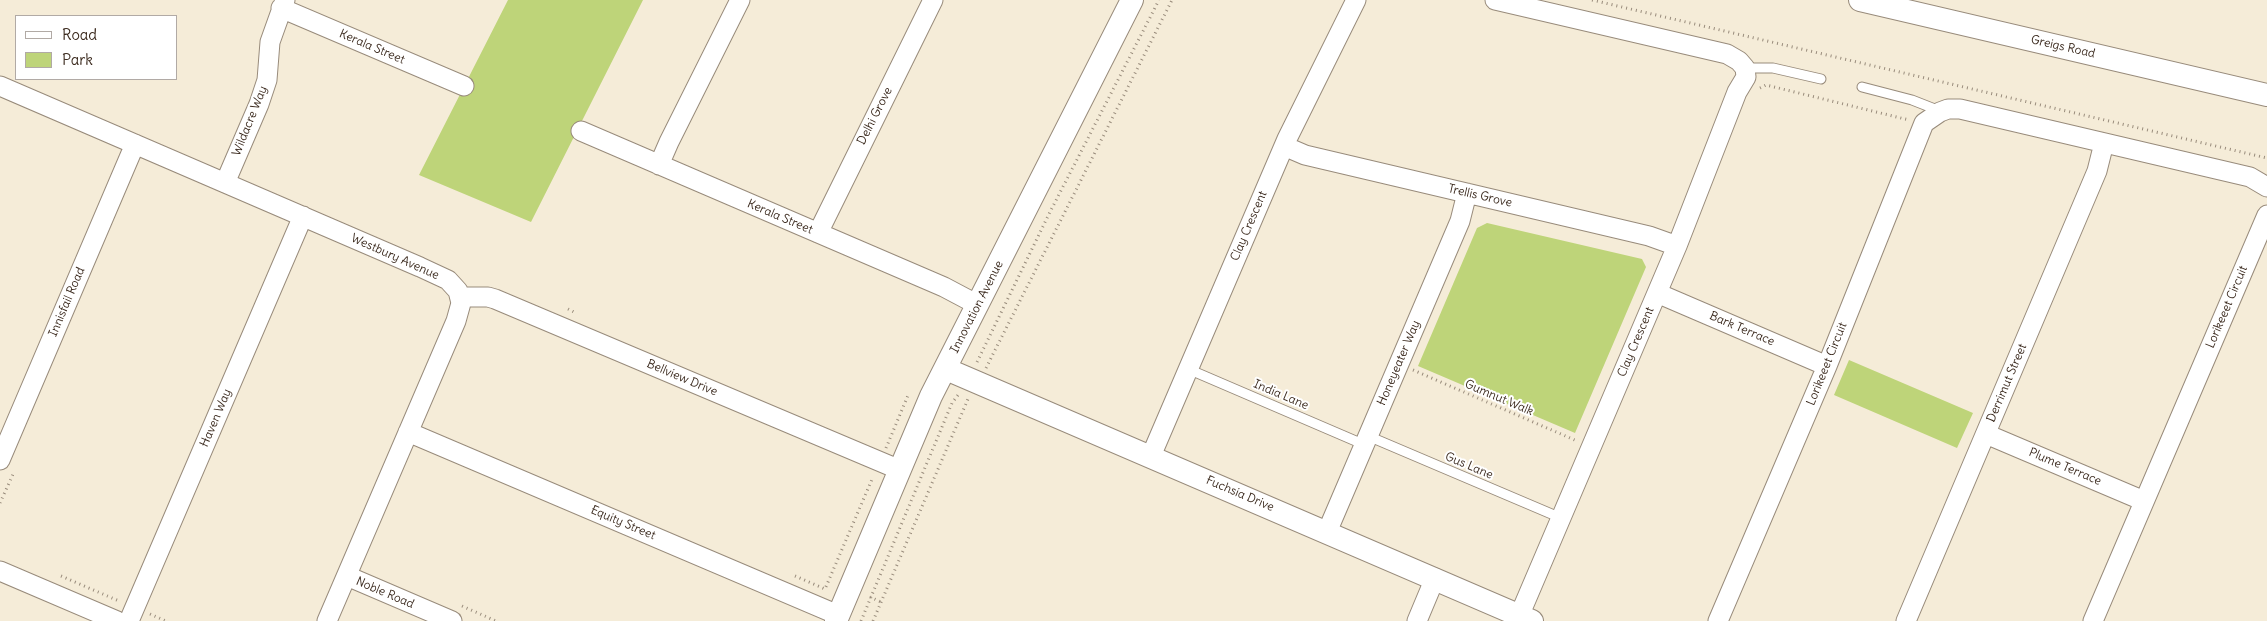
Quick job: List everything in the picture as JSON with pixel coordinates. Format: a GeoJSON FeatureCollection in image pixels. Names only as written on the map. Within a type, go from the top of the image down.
{"type":"FeatureCollection","features":[{"type":"Feature","properties":{"kind":"street"},"geometry":{"type":"LineString","coordinates":[[660,165],[669,142],[740,0]]}},
{"type":"Feature","properties":{"kind":"street","name":"Delhi Grove"},"geometry":{"type":"LineString","coordinates":[[818,233],[934,0]]}},
{"type":"Feature","properties":{"kind":"street","name":"Innovation Avenue"},"geometry":{"type":"LineString","coordinates":[[837,618],[931,396],[1132,0]]}},
{"type":"Feature","properties":{"kind":"street","name":"Clay Crescent"},"geometry":{"type":"LineString","coordinates":[[1151,456],[1284,146],[1356,0]]}},
{"type":"Feature","properties":{"kind":"street"},"geometry":{"type":"LineString","coordinates":[[1495,0],[1727,54],[1739,61],[1744,68]]}},
{"type":"Feature","properties":{"kind":"street","name":"Greigs Road"},"geometry":{"type":"LineString","coordinates":[[1860,0],[2267,95]]}},
{"type":"Feature","properties":{"kind":"street","name":"Kerala Street"},"geometry":{"type":"LineString","coordinates":[[283,4],[464,86]]}},
{"type":"Feature","properties":{"kind":"street","name":"Wildacre Way"},"geometry":{"type":"LineString","coordinates":[[225,183],[259,104],[267,80],[270,42],[283,4]]}},
{"type":"Feature","properties":{"kind":"street","name":"Clay Crescent"},"geometry":{"type":"LineString","coordinates":[[1526,618],[1561,518],[1677,246],[1737,92],[1746,77],[1744,68]]}},
{"type":"Feature","properties":{"kind":"street","name":"Westbury Avenue"},"geometry":{"type":"LineString","coordinates":[[0,86],[448,280],[454,285],[461,296]]}},
{"type":"Feature","properties":{"kind":"street"},"geometry":{"type":"LineString","coordinates":[[1924,123],[1940,112],[1948,109],[1960,109],[2250,177],[2267,187]]}},
{"type":"Feature","properties":{"kind":"street","name":"Lorikeeet Circuit"},"geometry":{"type":"LineString","coordinates":[[1718,621],[1827,366],[1924,123]]}},
{"type":"Feature","properties":{"kind":"street","name":"Kerala Street"},"geometry":{"type":"LineString","coordinates":[[581,131],[944,287],[978,305]]}},
{"type":"Feature","properties":{"kind":"street","name":"Derrimut Street"},"geometry":{"type":"LineString","coordinates":[[1906,621],[2097,172],[2104,143]]}},
{"type":"Feature","properties":{"kind":"street","name":"Innisfail Road"},"geometry":{"type":"LineString","coordinates":[[0,460],[135,144]]}},
{"type":"Feature","properties":{"kind":"street","name":"Trellis Grove"},"geometry":{"type":"LineString","coordinates":[[1284,146],[1305,155],[1649,236],[1677,246]]}},
{"type":"Feature","properties":{"kind":"street","name":"Honeyeater Way"},"geometry":{"type":"LineString","coordinates":[[1327,532],[1460,221],[1467,193]]}},
{"type":"Feature","properties":{"kind":"street","name":"Lorikeeet Circuit"},"geometry":{"type":"LineString","coordinates":[[2093,621],[2267,214]]}},
{"type":"Feature","properties":{"kind":"street","name":"Haven Way"},"geometry":{"type":"LineString","coordinates":[[132,614],[302,216]]}},
{"type":"Feature","properties":{"kind":"street","name":"Bark Terrace"},"geometry":{"type":"LineString","coordinates":[[1657,293],[1827,366]]}},
{"type":"Feature","properties":{"kind":"street"},"geometry":{"type":"LineString","coordinates":[[327,621],[456,321],[461,296]]}},
{"type":"Feature","properties":{"kind":"street","name":"Bellview Drive"},"geometry":{"type":"LineString","coordinates":[[461,296],[494,299],[900,470]]}},
{"type":"Feature","properties":{"kind":"street","name":"Fuchsia Drive"},"geometry":{"type":"LineString","coordinates":[[946,369],[1526,618]]}},
{"type":"Feature","properties":{"kind":"street","name":"Equity Street"},"geometry":{"type":"LineString","coordinates":[[408,432],[837,618]]}},
{"type":"Feature","properties":{"kind":"street","name":"Plume Terrace"},"geometry":{"type":"LineString","coordinates":[[1986,434],[2144,501]]}},
{"type":"Feature","properties":{"kind":"street"},"geometry":{"type":"LineString","coordinates":[[0,571],[117,621]]}},
{"type":"Feature","properties":{"kind":"street","name":"Noble Road"},"geometry":{"type":"LineString","coordinates":[[346,576],[452,621]]}},
{"type":"Feature","properties":{"kind":"street"},"geometry":{"type":"LineString","coordinates":[[1417,621],[1435,578]]}},
{"type":"Feature","properties":{"kind":"lane"},"geometry":{"type":"LineString","coordinates":[[1744,68],[1773,68],[1821,79]]}},
{"type":"Feature","properties":{"kind":"lane"},"geometry":{"type":"LineString","coordinates":[[1862,88],[1912,100],[1940,112]]}},
{"type":"Feature","properties":{"kind":"lane","name":"India Lane"},"geometry":{"type":"LineString","coordinates":[[1188,369],[1366,440]]}},
{"type":"Feature","properties":{"kind":"lane","name":"Gus Lane"},"geometry":{"type":"LineString","coordinates":[[1366,440],[1561,518]]}},
{"type":"Feature","properties":{"kind":"path"},"geometry":{"type":"LineString","coordinates":[[873,621],[974,380],[979,354],[1159,0]]}},
{"type":"Feature","properties":{"kind":"path"},"geometry":{"type":"LineString","coordinates":[[860,621],[952,403],[991,360],[1172,0]]}},
{"type":"Feature","properties":{"kind":"path"},"geometry":{"type":"LineString","coordinates":[[1592,0],[2267,158]]}},
{"type":"Feature","properties":{"kind":"path"},"geometry":{"type":"LineString","coordinates":[[1737,92],[1753,98],[1756,91],[1766,85],[1924,123]]}},
{"type":"Feature","properties":{"kind":"path","name":"Gumnut Walk"},"geometry":{"type":"LineString","coordinates":[[1399,364],[1591,447]]}},
{"type":"Feature","properties":{"kind":"path"},"geometry":{"type":"LineString","coordinates":[[788,573],[824,589],[909,393]]}},
{"type":"Feature","properties":{"kind":"path"},"geometry":{"type":"LineString","coordinates":[[55,574],[132,614],[166,621]]}},
{"type":"Feature","properties":{"kind":"green space"},"geometry":{"type":"Polygon","coordinates":[[[508,0],[643,0],[531,222],[419,175],[508,0]]]}},
{"type":"Feature","properties":{"kind":"green space"},"geometry":{"type":"Polygon","coordinates":[[[1487,223],[1642,259],[1646,267],[1575,433],[1418,366],[1477,228],[1487,223]]]}},
{"type":"Feature","properties":{"kind":"green space"},"geometry":{"type":"Polygon","coordinates":[[[1849,360],[1973,413],[1957,448],[1834,395],[1849,360]]]}}]}
